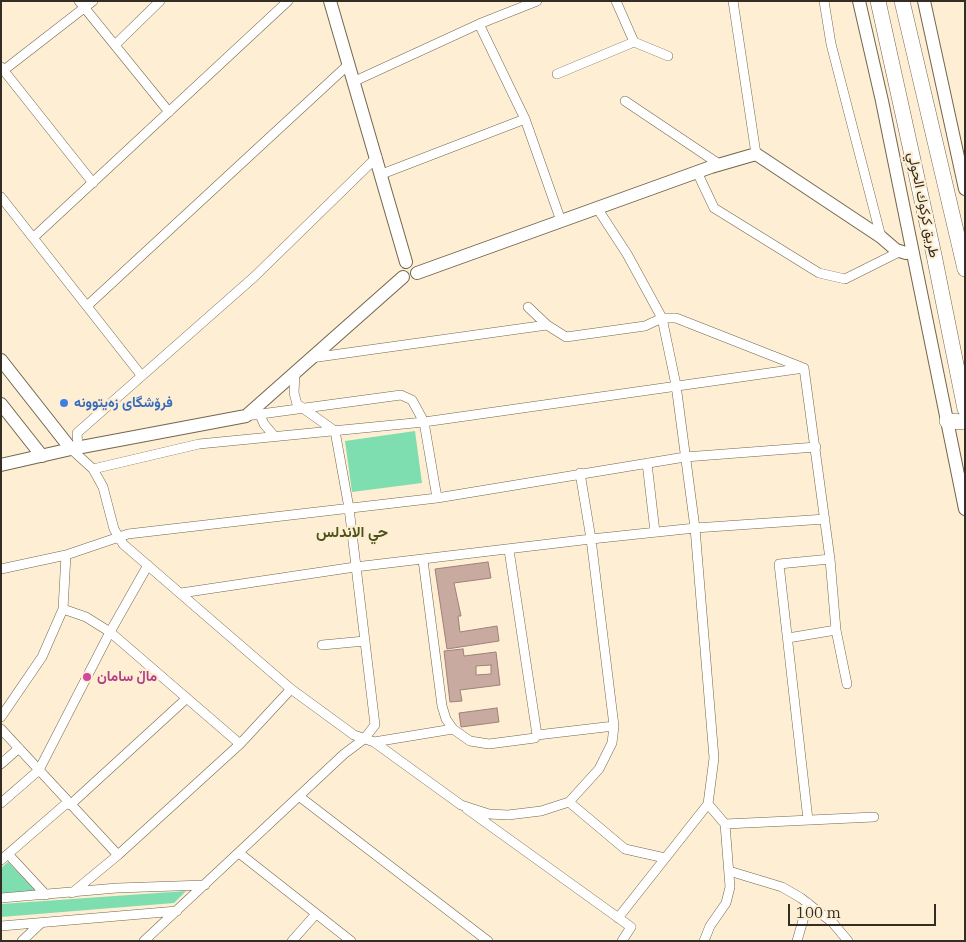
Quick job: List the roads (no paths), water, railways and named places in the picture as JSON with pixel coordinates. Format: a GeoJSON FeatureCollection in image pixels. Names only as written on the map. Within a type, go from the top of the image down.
{"type":"FeatureCollection","features":[{"type":"Feature","properties":{"kind":"highway","name":"طريق كركوك الحولي"},"geometry":{"type":"LineString","coordinates":[[878,1],[934,255],[965,409]]}},
{"type":"Feature","properties":{"kind":"highway","name":"طريق كركوك الحولي"},"geometry":{"type":"LineString","coordinates":[[902,1],[965,269]]}},
{"type":"Feature","properties":{"kind":"highway"},"geometry":{"type":"LineString","coordinates":[[947,421],[965,422]]}},
{"type":"Feature","properties":{"kind":"main road"},"geometry":{"type":"LineString","coordinates":[[330,1],[355,81],[406,262]]}},
{"type":"Feature","properties":{"kind":"main road"},"geometry":{"type":"LineString","coordinates":[[858,1],[882,101],[906,252],[947,421],[965,509]]}},
{"type":"Feature","properties":{"kind":"main road"},"geometry":{"type":"LineString","coordinates":[[924,1],[965,189]]}},
{"type":"Feature","properties":{"kind":"main road"},"geometry":{"type":"LineString","coordinates":[[1,466],[75,448],[246,416],[403,277],[412,278],[417,273],[719,164],[756,154],[906,252]]}},
{"type":"Feature","properties":{"kind":"main road"},"geometry":{"type":"LineString","coordinates":[[406,262],[416,266],[417,273]]}},
{"type":"Feature","properties":{"kind":"main road"},"geometry":{"type":"LineString","coordinates":[[403,277],[400,269],[406,262]]}},
{"type":"Feature","properties":{"kind":"main road"},"geometry":{"type":"LineString","coordinates":[[1,360],[75,448]]}},
{"type":"Feature","properties":{"kind":"main road"},"geometry":{"type":"LineString","coordinates":[[1,404],[42,456]]}},
{"type":"Feature","properties":{"kind":"street"},"geometry":{"type":"LineString","coordinates":[[93,1],[81,5],[2,69],[93,183]]}},
{"type":"Feature","properties":{"kind":"street"},"geometry":{"type":"LineString","coordinates":[[115,45],[160,1]]}},
{"type":"Feature","properties":{"kind":"street"},"geometry":{"type":"LineString","coordinates":[[34,237],[288,1]]}},
{"type":"Feature","properties":{"kind":"street"},"geometry":{"type":"LineString","coordinates":[[355,81],[479,24],[537,1]]}},
{"type":"Feature","properties":{"kind":"street"},"geometry":{"type":"LineString","coordinates":[[616,1],[634,42],[668,56]]}},
{"type":"Feature","properties":{"kind":"street"},"geometry":{"type":"LineString","coordinates":[[733,1],[756,154]]}},
{"type":"Feature","properties":{"kind":"street"},"geometry":{"type":"LineString","coordinates":[[824,1],[831,44],[881,237]]}},
{"type":"Feature","properties":{"kind":"street"},"geometry":{"type":"LineString","coordinates":[[81,5],[169,112]]}},
{"type":"Feature","properties":{"kind":"street"},"geometry":{"type":"LineString","coordinates":[[479,24],[525,119],[561,221]]}},
{"type":"Feature","properties":{"kind":"street"},"geometry":{"type":"LineString","coordinates":[[557,74],[634,42]]}},
{"type":"Feature","properties":{"kind":"street"},"geometry":{"type":"LineString","coordinates":[[87,306],[349,64]]}},
{"type":"Feature","properties":{"kind":"street"},"geometry":{"type":"LineString","coordinates":[[625,101],[719,164]]}},
{"type":"Feature","properties":{"kind":"street"},"geometry":{"type":"LineString","coordinates":[[382,174],[525,119]]}},
{"type":"Feature","properties":{"kind":"street"},"geometry":{"type":"LineString","coordinates":[[377,158],[254,277],[77,433],[75,448],[93,469],[103,487],[118,537],[148,565],[291,689],[346,730],[374,742],[630,927],[622,941]]}},
{"type":"Feature","properties":{"kind":"street"},"geometry":{"type":"LineString","coordinates":[[698,172],[714,208],[819,273],[845,279],[906,252]]}},
{"type":"Feature","properties":{"kind":"street"},"geometry":{"type":"LineString","coordinates":[[1,197],[141,375]]}},
{"type":"Feature","properties":{"kind":"street"},"geometry":{"type":"LineString","coordinates":[[597,208],[627,254],[662,318],[676,385],[695,528],[714,758],[708,804],[618,918]]}},
{"type":"Feature","properties":{"kind":"street"},"geometry":{"type":"LineString","coordinates":[[528,307],[547,325],[566,336],[645,326],[662,318],[676,318],[804,368]]}},
{"type":"Feature","properties":{"kind":"street"},"geometry":{"type":"LineString","coordinates":[[311,358],[547,325]]}},
{"type":"Feature","properties":{"kind":"street"},"geometry":{"type":"LineString","coordinates":[[93,469],[199,444],[424,422],[804,368]]}},
{"type":"Feature","properties":{"kind":"street"},"geometry":{"type":"LineString","coordinates":[[804,368],[825,518],[836,630],[847,684]]}},
{"type":"Feature","properties":{"kind":"street"},"geometry":{"type":"LineString","coordinates":[[144,941],[300,798],[344,754],[364,739],[373,730],[376,719],[348,508],[335,431],[297,404],[294,394],[295,373]]}},
{"type":"Feature","properties":{"kind":"street"},"geometry":{"type":"LineString","coordinates":[[246,416],[401,395],[412,400],[424,422],[436,498]]}},
{"type":"Feature","properties":{"kind":"street"},"geometry":{"type":"LineString","coordinates":[[260,415],[264,424],[275,437]]}},
{"type":"Feature","properties":{"kind":"street"},"geometry":{"type":"LineString","coordinates":[[1,569],[66,555],[118,537],[137,533],[436,498],[685,457],[816,447]]}},
{"type":"Feature","properties":{"kind":"street"},"geometry":{"type":"LineString","coordinates":[[647,463],[655,532]]}},
{"type":"Feature","properties":{"kind":"street"},"geometry":{"type":"LineString","coordinates":[[461,805],[489,814],[508,815],[549,809],[569,802],[584,788],[608,756],[614,726],[591,539],[580,473]]}},
{"type":"Feature","properties":{"kind":"street"},"geometry":{"type":"LineString","coordinates":[[181,594],[355,567],[591,539],[695,528],[825,518]]}},
{"type":"Feature","properties":{"kind":"street"},"geometry":{"type":"LineString","coordinates":[[509,550],[536,735]]}},
{"type":"Feature","properties":{"kind":"street"},"geometry":{"type":"LineString","coordinates":[[1,717],[42,657],[62,609],[66,555]]}},
{"type":"Feature","properties":{"kind":"street"},"geometry":{"type":"LineString","coordinates":[[808,820],[779,564],[830,559]]}},
{"type":"Feature","properties":{"kind":"street"},"geometry":{"type":"LineString","coordinates":[[423,560],[442,706],[446,719],[454,729],[470,741],[479,744],[614,726]]}},
{"type":"Feature","properties":{"kind":"street"},"geometry":{"type":"LineString","coordinates":[[1,804],[39,770],[110,632],[148,565]]}},
{"type":"Feature","properties":{"kind":"street"},"geometry":{"type":"LineString","coordinates":[[62,609],[86,617],[110,632],[240,744]]}},
{"type":"Feature","properties":{"kind":"street"},"geometry":{"type":"LineString","coordinates":[[788,638],[836,630]]}},
{"type":"Feature","properties":{"kind":"street"},"geometry":{"type":"LineString","coordinates":[[322,645],[365,641]]}},
{"type":"Feature","properties":{"kind":"street"},"geometry":{"type":"LineString","coordinates":[[72,893],[118,855],[240,744],[291,689]]}},
{"type":"Feature","properties":{"kind":"street"},"geometry":{"type":"LineString","coordinates":[[46,895],[5,857],[69,804],[187,698]]}},
{"type":"Feature","properties":{"kind":"street"},"geometry":{"type":"LineString","coordinates":[[1,729],[118,855]]}},
{"type":"Feature","properties":{"kind":"street"},"geometry":{"type":"LineString","coordinates":[[374,742],[454,729]]}},
{"type":"Feature","properties":{"kind":"street"},"geometry":{"type":"LineString","coordinates":[[1,764],[18,748]]}},
{"type":"Feature","properties":{"kind":"street"},"geometry":{"type":"LineString","coordinates":[[300,798],[488,941]]}},
{"type":"Feature","properties":{"kind":"street"},"geometry":{"type":"LineString","coordinates":[[569,802],[624,849],[665,858]]}},
{"type":"Feature","properties":{"kind":"street"},"geometry":{"type":"LineString","coordinates":[[704,941],[728,898],[729,871],[725,824],[708,804]]}},
{"type":"Feature","properties":{"kind":"street"},"geometry":{"type":"LineString","coordinates":[[725,824],[874,818]]}},
{"type":"Feature","properties":{"kind":"street"},"geometry":{"type":"LineString","coordinates":[[239,853],[351,941]]}},
{"type":"Feature","properties":{"kind":"street"},"geometry":{"type":"LineString","coordinates":[[729,871],[782,887],[808,902],[833,922],[848,941]]}},
{"type":"Feature","properties":{"kind":"street"},"geometry":{"type":"LineString","coordinates":[[1,898],[117,888],[205,884]]}},
{"type":"Feature","properties":{"kind":"street"},"geometry":{"type":"LineString","coordinates":[[797,941],[808,902]]}},
{"type":"Feature","properties":{"kind":"street"},"geometry":{"type":"LineString","coordinates":[[1,926],[177,911]]}},
{"type":"Feature","properties":{"kind":"street"},"geometry":{"type":"LineString","coordinates":[[292,941],[316,914]]}},
{"type":"Feature","properties":{"kind":"street"},"geometry":{"type":"LineString","coordinates":[[22,941],[42,923]]}},
{"type":"Feature","properties":{"kind":"place","name":"فرۆشگای زەیتوونە"},"geometry":{"type":"Point","coordinates":[64,403]}},
{"type":"Feature","properties":{"kind":"place","name":"ماڵ سامان"},"geometry":{"type":"Point","coordinates":[87,677]}},
{"type":"Feature","properties":{"kind":"district","name":"حي الاندلس"},"geometry":{"type":"Point","coordinates":[352,533]}}]}
